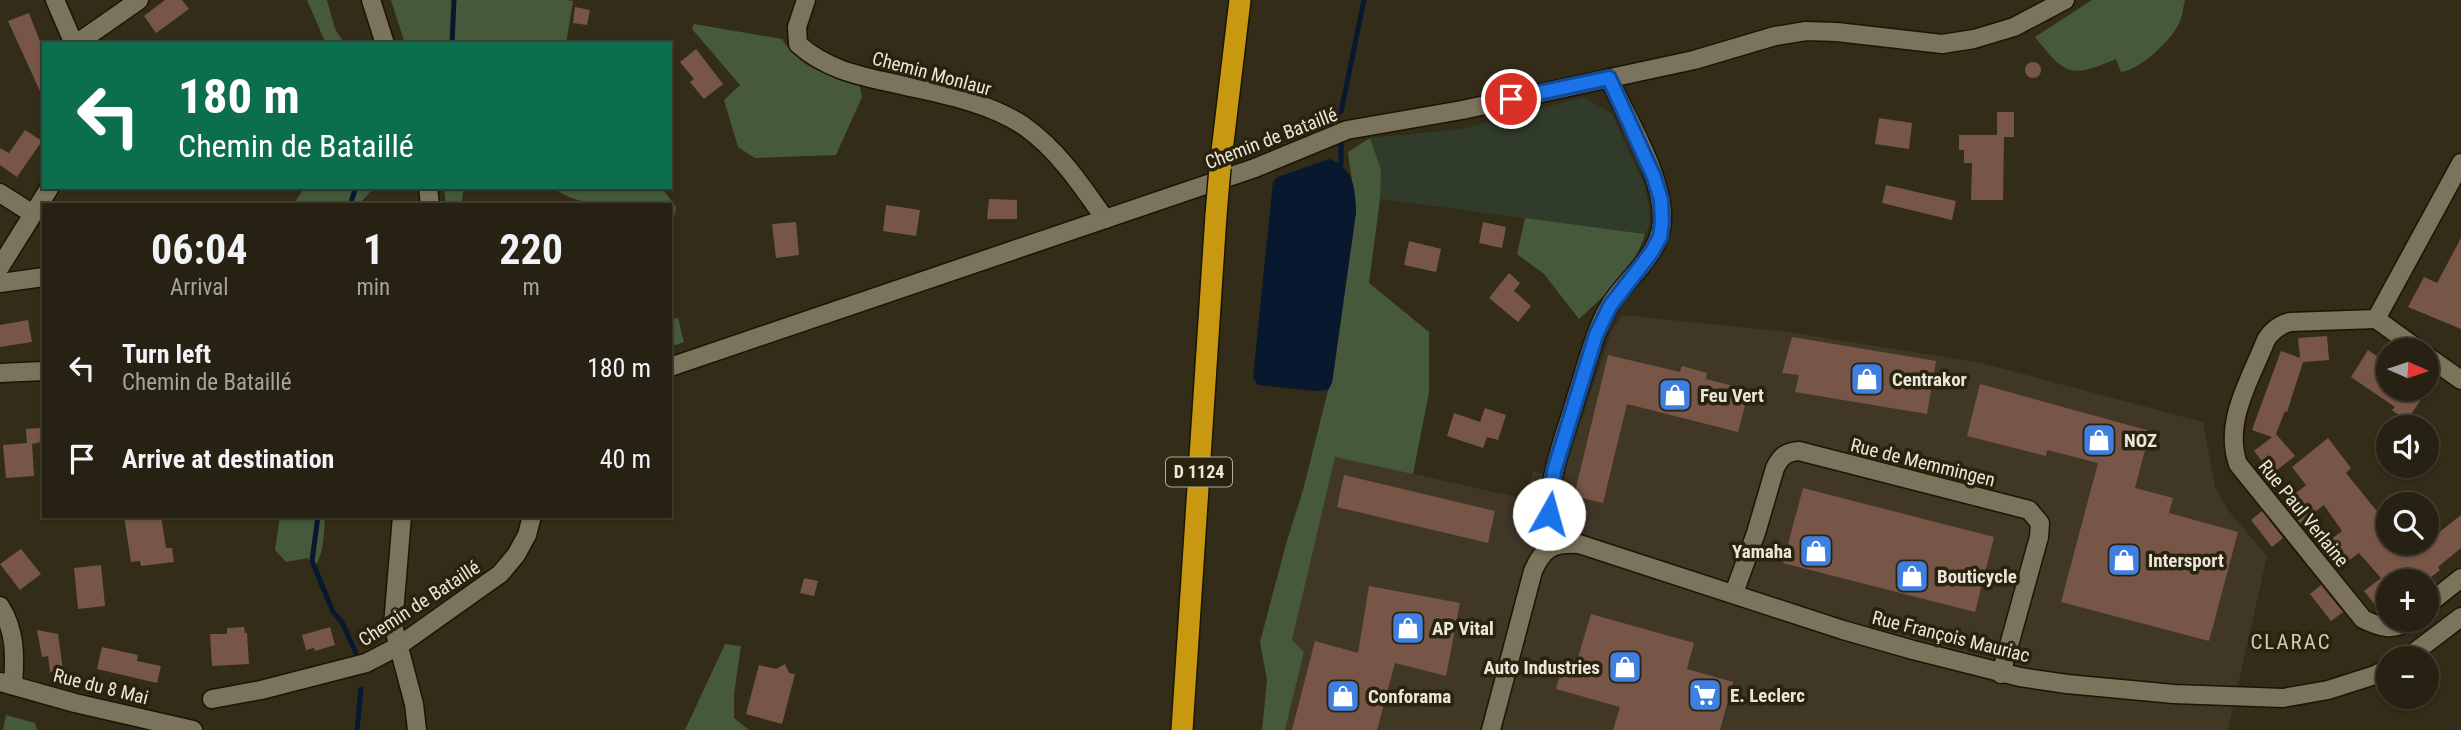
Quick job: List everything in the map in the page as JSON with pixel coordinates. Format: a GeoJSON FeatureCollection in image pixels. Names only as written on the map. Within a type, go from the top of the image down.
{"type":"FeatureCollection","features":[{"type":"Feature","properties":{"kind":"highway","name":"D 1124"},"geometry":{"type":"LineString","coordinates":[[1182,730],[1216,215],[1240,0]]}},
{"type":"Feature","properties":{"kind":"street"},"geometry":{"type":"LineString","coordinates":[[55,0],[74,42]]}},
{"type":"Feature","properties":{"kind":"street"},"geometry":{"type":"LineString","coordinates":[[78,42],[139,0]]}},
{"type":"Feature","properties":{"kind":"street"},"geometry":{"type":"LineString","coordinates":[[371,0],[384,42]]}},
{"type":"Feature","properties":{"kind":"street","name":"Chemin Monlaur"},"geometry":{"type":"LineString","coordinates":[[806,0],[797,27],[799,44],[812,57],[851,74],[960,98],[993,110],[1024,127],[1053,151],[1105,219]]}},
{"type":"Feature","properties":{"kind":"street","name":"Chemin de Bataillé"},"geometry":{"type":"LineString","coordinates":[[672,366],[1255,168],[1347,130],[1462,110],[1694,60],[1774,36],[1806,31],[1942,44],[1974,40],[2014,27],[2065,0]]}},
{"type":"Feature","properties":{"kind":"street"},"geometry":{"type":"LineString","coordinates":[[1491,730],[1533,571],[1540,556],[1553,545],[1549,514],[1554,471],[1596,335],[1610,306],[1651,253],[1660,237],[1661,200],[1654,177],[1609,78]]}},
{"type":"Feature","properties":{"kind":"street"},"geometry":{"type":"LineString","coordinates":[[2402,338],[2376,319],[2461,163]]}},
{"type":"Feature","properties":{"kind":"street"},"geometry":{"type":"LineString","coordinates":[[0,268],[49,189]]}},
{"type":"Feature","properties":{"kind":"street"},"geometry":{"type":"LineString","coordinates":[[0,193],[33,214]]}},
{"type":"Feature","properties":{"kind":"street"},"geometry":{"type":"LineString","coordinates":[[0,283],[42,277]]}},
{"type":"Feature","properties":{"kind":"street","name":"Rue Paul Verlaine"},"geometry":{"type":"LineString","coordinates":[[2376,319],[2281,324],[2271,332],[2232,433],[2233,450],[2238,464],[2363,619],[2376,625]]}},
{"type":"Feature","properties":{"kind":"street"},"geometry":{"type":"LineString","coordinates":[[2440,365],[2461,380]]}},
{"type":"Feature","properties":{"kind":"street"},"geometry":{"type":"LineString","coordinates":[[0,373],[42,371]]}},
{"type":"Feature","properties":{"kind":"street","name":"Rue de Memmingen"},"geometry":{"type":"LineString","coordinates":[[1734,593],[1756,533],[1774,468],[1779,458],[1789,452],[1799,452],[2029,510],[2040,523],[2039,537],[2001,674]]}},
{"type":"Feature","properties":{"kind":"street"},"geometry":{"type":"LineString","coordinates":[[402,518],[393,625],[414,704],[417,730]]}},
{"type":"Feature","properties":{"kind":"street","name":"Chemin de Bataillé"},"geometry":{"type":"LineString","coordinates":[[212,699],[261,690],[366,663],[397,647],[500,574],[522,545],[531,518]]}},
{"type":"Feature","properties":{"kind":"street","name":"Rue François Mauriac"},"geometry":{"type":"LineString","coordinates":[[1553,545],[1563,542],[1579,544],[1843,630],[2001,674],[2067,684],[2174,694],[2283,698],[2328,690],[2376,674]]}},
{"type":"Feature","properties":{"kind":"street"},"geometry":{"type":"LineString","coordinates":[[2439,595],[2461,578]]}},
{"type":"Feature","properties":{"kind":"street"},"geometry":{"type":"LineString","coordinates":[[0,606],[12,633],[16,653],[6,683]]}},
{"type":"Feature","properties":{"kind":"street"},"geometry":{"type":"LineString","coordinates":[[2423,646],[2461,617]]}},
{"type":"Feature","properties":{"kind":"street","name":"Rue du 8 Mai"},"geometry":{"type":"LineString","coordinates":[[6,683],[75,703],[192,730]]}},
{"type":"Feature","properties":{"kind":"shaded area"},"geometry":{"type":"Polygon","coordinates":[[[1622,315],[1789,332],[1981,363],[2203,422],[2215,487],[2228,510],[2267,556],[2228,730],[1285,730],[1304,652],[1292,640],[1335,456],[1525,499],[1533,471],[1562,478],[1612,329],[1622,315]]]}},
{"type":"Feature","properties":{"kind":"green space"},"geometry":{"type":"Polygon","coordinates":[[[307,0],[327,0],[335,29],[344,42],[325,42],[307,0]]]}},
{"type":"Feature","properties":{"kind":"green space"},"geometry":{"type":"Polygon","coordinates":[[[391,0],[573,1],[566,42],[404,42],[391,0]]]}},
{"type":"Feature","properties":{"kind":"green space"},"geometry":{"type":"Polygon","coordinates":[[[2092,0],[2185,0],[2180,21],[2173,33],[2160,48],[2136,67],[2121,72],[2116,59],[2088,69],[2070,70],[2054,59],[2035,37],[2092,0]]]}},
{"type":"Feature","properties":{"kind":"green space"},"geometry":{"type":"Polygon","coordinates":[[[694,24],[782,39],[806,64],[825,74],[859,84],[862,97],[836,155],[755,158],[738,147],[724,100],[740,85],[692,29],[694,24]]]}},
{"type":"Feature","properties":{"kind":"green space"},"geometry":{"type":"Polygon","coordinates":[[[1584,97],[1612,114],[1644,184],[1650,225],[1645,234],[1380,199],[1381,170],[1370,138],[1462,129],[1584,97]]]}},
{"type":"Feature","properties":{"kind":"green space"},"geometry":{"type":"Polygon","coordinates":[[[1370,138],[1381,170],[1369,283],[1429,332],[1429,392],[1413,474],[1335,457],[1292,640],[1304,652],[1285,730],[1262,730],[1267,680],[1260,642],[1332,383],[1356,212],[1348,152],[1370,138]]]}},
{"type":"Feature","properties":{"kind":"green space"},"geometry":{"type":"Polygon","coordinates":[[[304,189],[373,189],[360,203],[294,203],[304,189]]]}},
{"type":"Feature","properties":{"kind":"green space"},"geometry":{"type":"Polygon","coordinates":[[[444,189],[464,189],[461,203],[446,203],[444,189]]]}},
{"type":"Feature","properties":{"kind":"green space"},"geometry":{"type":"Polygon","coordinates":[[[555,189],[662,189],[676,207],[675,215],[672,214],[672,203],[590,203],[555,189]]]}},
{"type":"Feature","properties":{"kind":"green space"},"geometry":{"type":"Polygon","coordinates":[[[1525,218],[1645,234],[1627,270],[1579,319],[1544,274],[1517,254],[1525,218]]]}},
{"type":"Feature","properties":{"kind":"green space"},"geometry":{"type":"Polygon","coordinates":[[[678,318],[684,342],[672,346],[672,320],[678,318]]]}},
{"type":"Feature","properties":{"kind":"green space"},"geometry":{"type":"Polygon","coordinates":[[[280,518],[325,518],[321,551],[313,570],[308,558],[286,562],[275,550],[280,518]]]}},
{"type":"Feature","properties":{"kind":"green space"},"geometry":{"type":"Polygon","coordinates":[[[725,644],[741,646],[734,694],[734,718],[749,730],[685,730],[725,644]]]}},
{"type":"Feature","properties":{"kind":"green space"},"geometry":{"type":"Polygon","coordinates":[[[6,715],[35,723],[37,730],[3,730],[6,715]]]}},
{"type":"Feature","properties":{"kind":"water"},"geometry":{"type":"Polygon","coordinates":[[[1329,159],[1344,168],[1352,180],[1356,212],[1332,383],[1328,390],[1314,391],[1258,385],[1253,377],[1273,182],[1278,177],[1329,159]]]}},
{"type":"Feature","properties":{"kind":"building"},"geometry":{"type":"Polygon","coordinates":[[[165,0],[182,0],[189,9],[156,33],[144,16],[165,0]]]}},
{"type":"Feature","properties":{"kind":"building"},"geometry":{"type":"Polygon","coordinates":[[[575,7],[590,10],[587,25],[573,23],[575,7]]]}},
{"type":"Feature","properties":{"kind":"building"},"geometry":{"type":"Polygon","coordinates":[[[29,13],[42,47],[42,96],[8,21],[29,13]]]}},
{"type":"Feature","properties":{"kind":"building"},"geometry":{"type":"Polygon","coordinates":[[[696,49],[723,84],[704,99],[690,82],[694,79],[680,62],[696,49]]]}},
{"type":"Feature","properties":{"kind":"building"},"geometry":{"type":"Polygon","coordinates":[[[2033,62],[2039,64],[2039,76],[2033,78],[2027,76],[2025,70],[2027,64],[2033,62]]]}},
{"type":"Feature","properties":{"kind":"building"},"geometry":{"type":"Polygon","coordinates":[[[1997,112],[2014,112],[2014,137],[2004,137],[2003,200],[1971,200],[1972,163],[1964,163],[1964,150],[1959,150],[1959,135],[1997,135],[1997,112]]]}},
{"type":"Feature","properties":{"kind":"building"},"geometry":{"type":"Polygon","coordinates":[[[1879,118],[1912,123],[1909,149],[1875,144],[1879,118]]]}},
{"type":"Feature","properties":{"kind":"building"},"geometry":{"type":"Polygon","coordinates":[[[25,130],[42,141],[17,177],[0,165],[0,148],[9,153],[25,130]]]}},
{"type":"Feature","properties":{"kind":"building"},"geometry":{"type":"Polygon","coordinates":[[[1886,185],[1956,201],[1952,220],[1882,203],[1886,185]]]}},
{"type":"Feature","properties":{"kind":"building"},"geometry":{"type":"Polygon","coordinates":[[[989,199],[1017,200],[1017,219],[987,219],[989,199]]]}},
{"type":"Feature","properties":{"kind":"building"},"geometry":{"type":"Polygon","coordinates":[[[886,205],[920,210],[916,236],[883,231],[886,205]]]}},
{"type":"Feature","properties":{"kind":"building"},"geometry":{"type":"Polygon","coordinates":[[[796,222],[799,255],[776,258],[772,224],[796,222]]]}},
{"type":"Feature","properties":{"kind":"building"},"geometry":{"type":"Polygon","coordinates":[[[1483,222],[1506,227],[1502,248],[1479,243],[1483,222]]]}},
{"type":"Feature","properties":{"kind":"building"},"geometry":{"type":"Polygon","coordinates":[[[2461,238],[2461,329],[2408,307],[2424,277],[2437,283],[2461,238]]]}},
{"type":"Feature","properties":{"kind":"building"},"geometry":{"type":"Polygon","coordinates":[[[1409,241],[1441,249],[1436,272],[1404,265],[1409,241]]]}},
{"type":"Feature","properties":{"kind":"building"},"geometry":{"type":"Polygon","coordinates":[[[1509,273],[1520,283],[1514,291],[1531,306],[1518,322],[1489,298],[1509,273]]]}},
{"type":"Feature","properties":{"kind":"building"},"geometry":{"type":"Polygon","coordinates":[[[28,320],[32,342],[0,347],[0,325],[28,320]]]}},
{"type":"Feature","properties":{"kind":"building"},"geometry":{"type":"Polygon","coordinates":[[[2327,336],[2329,360],[2303,362],[2287,412],[2285,411],[2276,434],[2295,456],[2272,474],[2254,451],[2272,437],[2252,430],[2281,351],[2300,358],[2298,338],[2327,336]]]}},
{"type":"Feature","properties":{"kind":"building"},"geometry":{"type":"Polygon","coordinates":[[[1792,337],[1936,361],[1927,414],[1795,392],[1799,375],[1782,373],[1792,337]]]}},
{"type":"Feature","properties":{"kind":"building"},"geometry":{"type":"Polygon","coordinates":[[[2368,350],[2376,356],[2376,394],[2351,377],[2368,350]]]}},
{"type":"Feature","properties":{"kind":"building"},"geometry":{"type":"Polygon","coordinates":[[[1608,355],[1680,372],[1682,366],[1707,373],[1706,379],[1749,390],[1738,432],[1627,404],[1603,503],[1574,496],[1608,355]]]}},
{"type":"Feature","properties":{"kind":"building"},"geometry":{"type":"Polygon","coordinates":[[[1980,384],[2150,431],[2135,488],[2173,498],[2169,513],[2238,532],[2209,641],[2061,602],[2098,463],[2047,450],[2046,456],[1967,436],[1980,384]]]}},
{"type":"Feature","properties":{"kind":"building"},"geometry":{"type":"Polygon","coordinates":[[[2386,401],[2420,401],[2410,415],[2399,415],[2392,410],[2395,407],[2386,401]]]}},
{"type":"Feature","properties":{"kind":"building"},"geometry":{"type":"Polygon","coordinates":[[[1485,408],[1506,415],[1498,440],[1487,437],[1483,448],[1447,436],[1454,413],[1480,422],[1485,408]]]}},
{"type":"Feature","properties":{"kind":"building"},"geometry":{"type":"Polygon","coordinates":[[[40,428],[41,442],[32,444],[34,476],[6,478],[3,445],[27,443],[26,429],[40,428]]]}},
{"type":"Feature","properties":{"kind":"building"},"geometry":{"type":"Polygon","coordinates":[[[2328,438],[2351,468],[2346,473],[2376,510],[2376,555],[2439,555],[2439,532],[2461,515],[2461,548],[2438,567],[2439,571],[2376,569],[2376,572],[2359,553],[2337,569],[2320,548],[2342,531],[2324,505],[2300,523],[2284,503],[2306,485],[2292,467],[2328,438]]]}},
{"type":"Feature","properties":{"kind":"building"},"geometry":{"type":"Polygon","coordinates":[[[1344,475],[1495,511],[1488,543],[1337,507],[1344,475]]]}},
{"type":"Feature","properties":{"kind":"building"},"geometry":{"type":"Polygon","coordinates":[[[1803,488],[1994,537],[1975,612],[1783,563],[1803,488]]]}},
{"type":"Feature","properties":{"kind":"building"},"geometry":{"type":"Polygon","coordinates":[[[2262,511],[2283,538],[2272,547],[2251,520],[2262,511]]]}},
{"type":"Feature","properties":{"kind":"building"},"geometry":{"type":"Polygon","coordinates":[[[124,518],[161,518],[166,548],[172,548],[174,562],[141,566],[140,561],[131,562],[124,518]]]}},
{"type":"Feature","properties":{"kind":"building"},"geometry":{"type":"Polygon","coordinates":[[[21,549],[41,574],[20,590],[0,564],[21,549]]]}},
{"type":"Feature","properties":{"kind":"building"},"geometry":{"type":"Polygon","coordinates":[[[101,565],[105,606],[78,609],[74,568],[101,565]]]}},
{"type":"Feature","properties":{"kind":"building"},"geometry":{"type":"Polygon","coordinates":[[[804,578],[818,581],[814,596],[800,593],[804,578]]]}},
{"type":"Feature","properties":{"kind":"building"},"geometry":{"type":"Polygon","coordinates":[[[2376,582],[2376,606],[2364,591],[2376,582]]]}},
{"type":"Feature","properties":{"kind":"building"},"geometry":{"type":"Polygon","coordinates":[[[2321,585],[2343,612],[2331,621],[2310,594],[2321,585]]]}},
{"type":"Feature","properties":{"kind":"building"},"geometry":{"type":"Polygon","coordinates":[[[1369,586],[1460,603],[1446,676],[1395,663],[1377,730],[1292,730],[1315,641],[1358,653],[1369,586]]]}},
{"type":"Feature","properties":{"kind":"building","name":"Auto Industries"},"geometry":{"type":"Polygon","coordinates":[[[1591,614],[1694,643],[1687,669],[1733,682],[1720,730],[1613,730],[1620,707],[1556,689],[1564,661],[1576,664],[1591,614]]]}},
{"type":"Feature","properties":{"kind":"building"},"geometry":{"type":"Polygon","coordinates":[[[244,627],[247,633],[249,664],[212,666],[210,634],[227,634],[227,628],[244,627]]]}},
{"type":"Feature","properties":{"kind":"building"},"geometry":{"type":"Polygon","coordinates":[[[330,627],[335,645],[315,651],[314,648],[306,650],[302,635],[330,627]]]}},
{"type":"Feature","properties":{"kind":"building"},"geometry":{"type":"Polygon","coordinates":[[[37,630],[58,634],[63,670],[50,672],[48,656],[42,657],[37,630]]]}},
{"type":"Feature","properties":{"kind":"building"},"geometry":{"type":"Polygon","coordinates":[[[102,647],[138,655],[137,661],[161,666],[157,683],[97,669],[102,647]]]}},
{"type":"Feature","properties":{"kind":"building"},"geometry":{"type":"Polygon","coordinates":[[[785,664],[789,673],[795,674],[782,724],[746,714],[759,665],[776,669],[785,664]]]}},
{"type":"Feature","properties":{"kind":"waterway"},"geometry":{"type":"LineString","coordinates":[[452,42],[454,0]]}},
{"type":"Feature","properties":{"kind":"waterway"},"geometry":{"type":"LineString","coordinates":[[1341,112],[1364,0]]}},
{"type":"Feature","properties":{"kind":"waterway"},"geometry":{"type":"LineString","coordinates":[[1341,143],[1341,164]]}},
{"type":"Feature","properties":{"kind":"waterway"},"geometry":{"type":"LineString","coordinates":[[351,203],[355,189]]}},
{"type":"Feature","properties":{"kind":"waterway"},"geometry":{"type":"LineString","coordinates":[[318,518],[312,561],[333,612],[342,622],[356,653]]}},
{"type":"Feature","properties":{"kind":"waterway"},"geometry":{"type":"LineString","coordinates":[[357,730],[361,689]]}},
{"type":"Feature","properties":{"kind":"place","name":"Centrakor"},"geometry":{"type":"Point","coordinates":[1867,379]}},
{"type":"Feature","properties":{"kind":"place","name":"Feu Vert"},"geometry":{"type":"Point","coordinates":[1675,395]}},
{"type":"Feature","properties":{"kind":"place","name":"NOZ"},"geometry":{"type":"Point","coordinates":[2099,440]}},
{"type":"Feature","properties":{"kind":"place","name":"Yamaha"},"geometry":{"type":"Point","coordinates":[1816,551]}},
{"type":"Feature","properties":{"kind":"place","name":"Intersport"},"geometry":{"type":"Point","coordinates":[2124,560]}},
{"type":"Feature","properties":{"kind":"place","name":"Bouticycle"},"geometry":{"type":"Point","coordinates":[1912,576]}},
{"type":"Feature","properties":{"kind":"place","name":"AP Vital"},"geometry":{"type":"Point","coordinates":[1408,628]}},
{"type":"Feature","properties":{"kind":"place","name":"Auto Industries"},"geometry":{"type":"Point","coordinates":[1625,667]}},
{"type":"Feature","properties":{"kind":"place","name":"E. Leclerc"},"geometry":{"type":"Point","coordinates":[1705,695]}},
{"type":"Feature","properties":{"kind":"place","name":"Conforama"},"geometry":{"type":"Point","coordinates":[1343,696]}},
{"type":"Feature","properties":{"kind":"district","name":"CLARAC"},"geometry":{"type":"Point","coordinates":[2291,642]}},
{"type":"Feature","properties":{"kind":"route"},"geometry":{"type":"LineString","coordinates":[[1511,99],[1609,78],[1654,177],[1661,200],[1660,237],[1651,253],[1610,306],[1596,335],[1554,471],[1549,514]]}}]}
